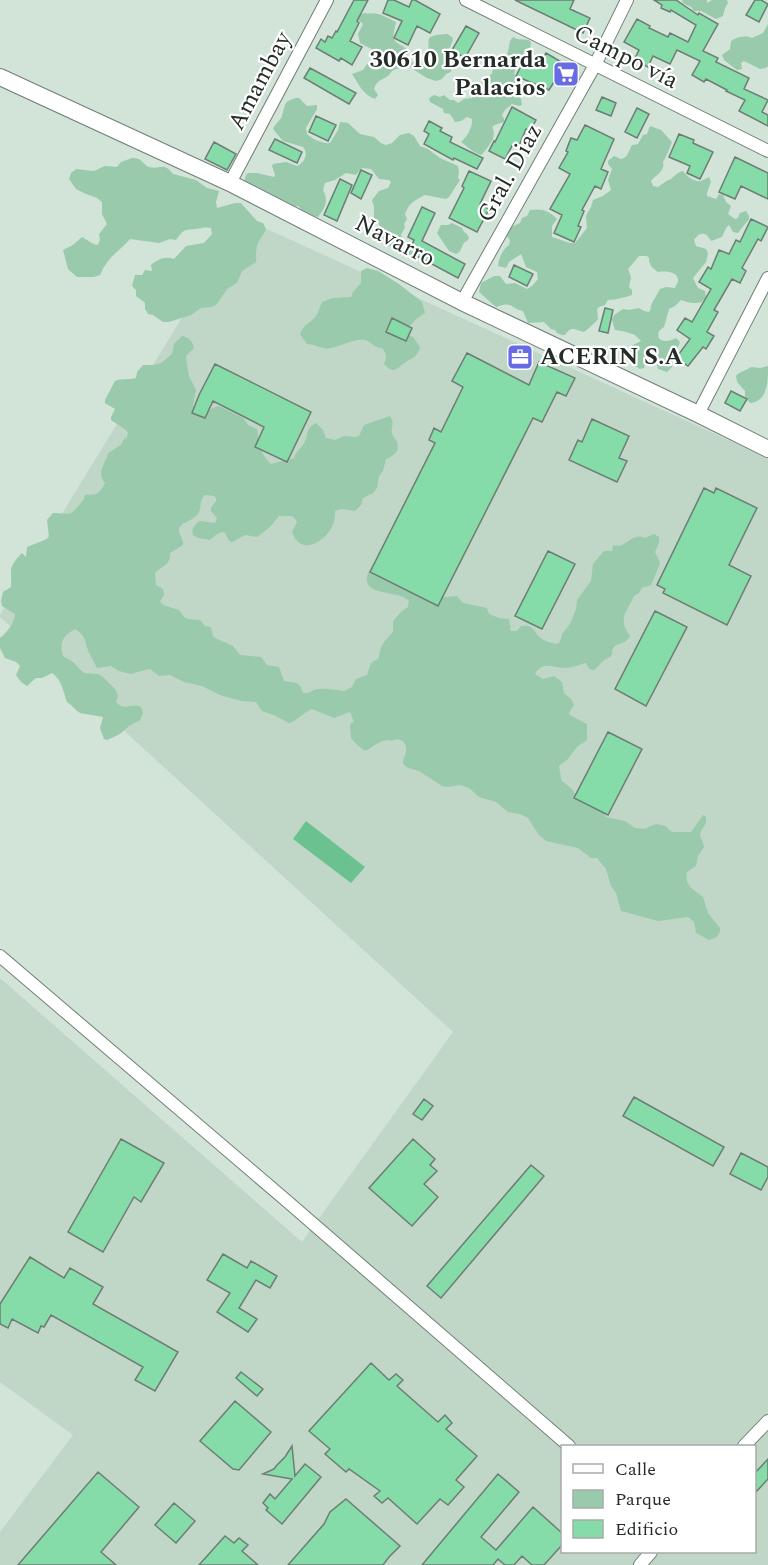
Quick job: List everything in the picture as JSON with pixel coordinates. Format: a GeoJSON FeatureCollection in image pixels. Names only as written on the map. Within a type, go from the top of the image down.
{"type":"FeatureCollection","features":[{"type":"Feature","properties":{"kind":"street","name":"Amambay"},"geometry":{"type":"LineString","coordinates":[[230,183],[327,0]]}},
{"type":"Feature","properties":{"kind":"street","name":"Campo vía"},"geometry":{"type":"LineString","coordinates":[[466,0],[768,151]]}},
{"type":"Feature","properties":{"kind":"street","name":"Gral. Diaz"},"geometry":{"type":"LineString","coordinates":[[462,302],[595,65],[627,0]]}},
{"type":"Feature","properties":{"kind":"street","name":"Navarro"},"geometry":{"type":"LineString","coordinates":[[0,77],[230,183],[462,302],[768,449]]}},
{"type":"Feature","properties":{"kind":"street"},"geometry":{"type":"LineString","coordinates":[[698,414],[768,278]]}},
{"type":"Feature","properties":{"kind":"street"},"geometry":{"type":"LineString","coordinates":[[0,956],[568,1445]]}},
{"type":"Feature","properties":{"kind":"street"},"geometry":{"type":"LineString","coordinates":[[745,1445],[768,1421]]}},
{"type":"Feature","properties":{"kind":"street"},"geometry":{"type":"LineString","coordinates":[[640,1565],[649,1553]]}},
{"type":"Feature","properties":{"kind":"shaded area"},"geometry":{"type":"Polygon","coordinates":[[[243,218],[768,458],[768,1565],[0,1565],[0,1532],[73,1435],[0,1382],[0,978],[302,1242],[453,1032],[0,617],[243,218]]]}},
{"type":"Feature","properties":{"kind":"shaded area"},"geometry":{"type":"Polygon","coordinates":[[[306,821],[365,867],[351,883],[293,839],[306,821]]]}},
{"type":"Feature","properties":{"kind":"green space"},"geometry":{"type":"Polygon","coordinates":[[[682,0],[707,0],[707,3],[712,0],[727,0],[728,3],[723,16],[716,19],[701,11],[694,11],[682,0]]]}},
{"type":"Feature","properties":{"kind":"green space"},"geometry":{"type":"Polygon","coordinates":[[[364,13],[380,15],[396,22],[395,40],[409,50],[403,67],[392,71],[377,83],[374,89],[378,95],[375,99],[364,92],[352,74],[363,70],[367,64],[381,66],[387,61],[385,56],[360,43],[358,34],[363,24],[357,17],[364,13]]]}},
{"type":"Feature","properties":{"kind":"green space"},"geometry":{"type":"Polygon","coordinates":[[[768,24],[768,66],[766,68],[760,69],[744,61],[741,63],[742,69],[737,70],[724,60],[722,55],[730,49],[731,41],[741,37],[752,38],[763,33],[768,24]]]}},
{"type":"Feature","properties":{"kind":"green space"},"geometry":{"type":"Polygon","coordinates":[[[447,34],[453,40],[447,54],[452,67],[451,72],[436,81],[411,68],[411,62],[428,58],[430,37],[447,34]]]}},
{"type":"Feature","properties":{"kind":"green space"},"geometry":{"type":"Polygon","coordinates":[[[513,37],[529,40],[531,43],[530,50],[524,52],[515,72],[514,89],[522,105],[512,104],[505,110],[502,115],[504,122],[494,125],[492,140],[481,155],[461,142],[469,132],[472,119],[467,117],[455,122],[450,114],[444,113],[443,109],[430,102],[429,98],[434,95],[440,97],[444,95],[458,103],[472,98],[477,90],[477,84],[492,74],[494,62],[500,56],[507,54],[510,40],[513,37]]]}},
{"type":"Feature","properties":{"kind":"green space"},"geometry":{"type":"Polygon","coordinates":[[[296,98],[307,106],[317,105],[306,128],[307,134],[318,141],[330,143],[340,122],[348,123],[360,134],[374,137],[386,145],[392,143],[400,135],[409,133],[414,136],[420,146],[458,166],[460,180],[449,197],[446,199],[425,195],[415,200],[409,207],[405,214],[407,219],[401,235],[404,242],[399,250],[393,250],[378,237],[381,229],[374,219],[372,200],[379,191],[388,188],[391,182],[379,179],[371,169],[362,168],[356,175],[346,173],[325,183],[323,190],[326,198],[325,204],[318,217],[305,214],[298,206],[291,207],[244,182],[248,173],[274,177],[273,164],[286,162],[297,166],[304,161],[306,152],[303,147],[283,141],[273,129],[281,118],[285,104],[296,98]]]}},
{"type":"Feature","properties":{"kind":"green space"},"geometry":{"type":"Polygon","coordinates":[[[650,126],[661,130],[672,142],[663,162],[663,168],[651,181],[653,186],[658,187],[683,171],[696,181],[709,177],[711,182],[707,196],[716,199],[719,194],[723,195],[731,206],[728,214],[735,219],[740,213],[746,211],[749,216],[738,233],[733,232],[729,225],[722,237],[711,241],[707,235],[701,234],[694,240],[696,246],[706,249],[708,253],[706,262],[693,278],[698,288],[705,291],[706,297],[702,302],[696,303],[681,300],[669,309],[664,327],[659,331],[659,338],[666,341],[676,338],[680,342],[672,367],[667,372],[658,369],[656,361],[650,359],[646,361],[644,368],[640,369],[635,366],[626,354],[631,346],[641,341],[635,335],[615,330],[612,320],[614,315],[623,309],[639,308],[649,312],[660,289],[675,288],[678,281],[677,276],[670,272],[658,272],[651,266],[647,256],[639,256],[628,269],[632,295],[608,300],[605,305],[597,309],[598,319],[584,332],[571,329],[562,335],[544,322],[528,323],[523,311],[509,305],[496,307],[479,292],[481,283],[494,276],[500,276],[506,284],[515,283],[527,289],[532,286],[538,279],[537,272],[526,267],[521,254],[509,262],[506,268],[498,266],[501,254],[509,245],[510,240],[506,235],[509,228],[520,223],[530,210],[538,209],[557,219],[552,226],[552,237],[575,243],[587,228],[586,216],[593,200],[611,190],[608,180],[612,169],[608,161],[614,156],[621,159],[625,157],[632,145],[638,144],[643,135],[647,134],[650,126]]]}},
{"type":"Feature","properties":{"kind":"green space"},"geometry":{"type":"Polygon","coordinates":[[[132,158],[140,160],[149,167],[167,168],[173,174],[196,180],[207,188],[219,191],[217,208],[241,203],[257,221],[263,223],[266,229],[258,244],[256,262],[242,271],[237,283],[227,289],[217,304],[212,307],[201,308],[191,315],[163,322],[148,314],[145,303],[136,296],[136,290],[132,286],[135,275],[142,275],[145,270],[152,271],[151,265],[156,261],[165,258],[174,259],[186,246],[204,243],[212,234],[211,228],[187,230],[176,240],[170,239],[159,243],[130,239],[110,259],[100,275],[94,277],[77,277],[68,269],[63,250],[82,237],[98,245],[99,234],[107,224],[102,214],[102,202],[76,189],[69,179],[71,173],[76,169],[94,171],[105,166],[117,167],[121,162],[132,158]]]}},
{"type":"Feature","properties":{"kind":"green space"},"geometry":{"type":"Polygon","coordinates":[[[452,223],[462,228],[469,238],[456,254],[449,251],[437,233],[441,225],[452,223]]]}},
{"type":"Feature","properties":{"kind":"green space"},"geometry":{"type":"Polygon","coordinates":[[[367,268],[378,271],[399,284],[422,302],[425,313],[407,329],[408,335],[413,337],[420,347],[418,353],[393,370],[384,364],[386,356],[382,348],[365,340],[325,348],[307,344],[300,334],[316,316],[322,302],[333,298],[351,297],[361,283],[361,271],[367,268]]]}},
{"type":"Feature","properties":{"kind":"green space"},"geometry":{"type":"Polygon","coordinates":[[[182,336],[190,340],[194,348],[186,358],[189,376],[196,390],[194,407],[207,411],[219,406],[243,418],[248,425],[257,429],[259,446],[271,464],[294,458],[305,442],[308,430],[316,423],[323,430],[326,438],[335,440],[344,436],[359,436],[364,425],[390,416],[392,419],[392,433],[396,439],[397,449],[386,459],[377,488],[363,498],[361,505],[355,511],[341,509],[335,511],[335,519],[331,528],[321,540],[308,545],[296,540],[292,532],[297,522],[292,516],[279,516],[257,537],[245,535],[232,542],[222,532],[210,540],[198,538],[193,535],[193,529],[197,524],[200,521],[215,523],[217,518],[211,511],[216,498],[205,495],[197,515],[179,528],[183,545],[170,553],[168,563],[155,573],[156,585],[163,589],[164,595],[160,601],[163,605],[179,610],[187,619],[200,620],[205,626],[211,627],[215,638],[233,646],[240,655],[261,657],[267,665],[279,667],[284,681],[297,683],[303,693],[320,689],[344,691],[352,687],[356,679],[367,675],[371,663],[379,658],[383,644],[393,632],[393,621],[408,607],[409,601],[404,598],[371,588],[367,577],[371,569],[376,567],[428,593],[445,597],[457,596],[463,603],[487,608],[489,614],[509,619],[511,631],[517,631],[521,626],[529,626],[539,637],[557,644],[570,624],[577,600],[591,581],[593,564],[603,552],[612,551],[613,545],[622,545],[632,538],[640,536],[645,538],[654,534],[659,537],[655,552],[660,563],[653,581],[651,585],[642,588],[634,596],[624,615],[624,624],[630,636],[628,639],[616,646],[610,657],[594,670],[589,669],[586,663],[569,668],[545,666],[535,674],[543,679],[554,676],[562,682],[564,693],[574,705],[570,715],[587,724],[587,740],[559,766],[562,781],[572,789],[579,800],[602,809],[606,817],[625,821],[635,828],[644,829],[656,824],[665,826],[672,832],[691,832],[703,815],[706,817],[706,823],[700,834],[704,847],[698,856],[696,866],[687,872],[686,877],[690,887],[703,897],[708,913],[720,928],[717,937],[709,940],[696,933],[694,922],[688,917],[658,921],[621,911],[606,869],[597,858],[591,858],[578,848],[546,841],[539,835],[528,818],[508,812],[496,802],[479,797],[469,788],[460,785],[442,786],[419,771],[408,768],[403,764],[406,746],[403,741],[385,740],[367,750],[361,749],[351,738],[350,726],[354,722],[350,712],[334,718],[312,709],[289,723],[262,711],[256,702],[241,701],[220,695],[170,675],[159,676],[150,669],[130,674],[111,666],[97,668],[84,638],[75,629],[63,640],[63,656],[84,673],[98,674],[103,677],[116,690],[118,696],[116,702],[119,705],[141,707],[143,713],[140,720],[107,740],[104,739],[100,728],[103,717],[80,713],[67,702],[60,682],[52,673],[36,678],[27,686],[21,682],[16,675],[20,666],[5,658],[0,648],[0,638],[10,628],[15,614],[2,606],[1,601],[3,592],[11,587],[12,566],[22,553],[26,557],[27,547],[49,537],[47,520],[53,513],[71,513],[85,495],[97,494],[105,483],[101,472],[108,453],[121,445],[125,437],[126,440],[128,433],[111,420],[115,409],[105,403],[115,381],[136,378],[137,372],[143,365],[161,363],[172,354],[174,344],[182,336]]]}},
{"type":"Feature","properties":{"kind":"green space"},"geometry":{"type":"Polygon","coordinates":[[[768,366],[764,395],[750,403],[745,397],[745,391],[737,382],[736,376],[751,367],[768,366]]]}},
{"type":"Feature","properties":{"kind":"building"},"geometry":{"type":"Polygon","coordinates":[[[354,0],[368,0],[350,41],[362,47],[352,65],[341,58],[339,61],[316,48],[321,39],[325,42],[328,36],[332,38],[337,32],[354,0]]]}},
{"type":"Feature","properties":{"kind":"building"},"geometry":{"type":"Polygon","coordinates":[[[388,0],[394,0],[409,7],[412,0],[415,0],[440,14],[430,33],[417,26],[408,45],[394,38],[402,21],[383,13],[388,0]]]}},
{"type":"Feature","properties":{"kind":"building"},"geometry":{"type":"Polygon","coordinates":[[[515,0],[574,0],[570,9],[590,18],[583,33],[515,0]]]}},
{"type":"Feature","properties":{"kind":"building"},"geometry":{"type":"Polygon","coordinates":[[[654,0],[676,0],[698,15],[699,13],[718,24],[703,51],[718,58],[716,62],[749,78],[744,89],[768,100],[762,112],[768,115],[768,126],[739,111],[745,100],[706,79],[704,82],[692,75],[700,61],[677,50],[670,64],[653,56],[648,67],[634,60],[639,50],[624,42],[637,19],[668,37],[670,33],[688,42],[696,25],[671,10],[670,12],[661,8],[662,5],[654,0]]]}},
{"type":"Feature","properties":{"kind":"building"},"geometry":{"type":"Polygon","coordinates":[[[755,0],[768,4],[759,22],[746,15],[755,0]]]}},
{"type":"Feature","properties":{"kind":"building"},"geometry":{"type":"Polygon","coordinates":[[[466,26],[479,33],[465,58],[452,50],[466,26]]]}},
{"type":"Feature","properties":{"kind":"building"},"geometry":{"type":"Polygon","coordinates":[[[546,53],[568,66],[562,76],[559,74],[549,90],[516,76],[526,56],[540,63],[546,53]]]}},
{"type":"Feature","properties":{"kind":"building"},"geometry":{"type":"Polygon","coordinates":[[[310,68],[356,93],[349,104],[304,78],[310,68]]]}},
{"type":"Feature","properties":{"kind":"building"},"geometry":{"type":"Polygon","coordinates":[[[602,97],[616,103],[611,116],[596,110],[602,97]]]}},
{"type":"Feature","properties":{"kind":"building"},"geometry":{"type":"Polygon","coordinates":[[[512,107],[536,120],[530,131],[526,129],[518,148],[512,146],[505,159],[489,151],[512,107]]]}},
{"type":"Feature","properties":{"kind":"building"},"geometry":{"type":"Polygon","coordinates":[[[637,108],[649,114],[637,138],[625,132],[637,108]]]}},
{"type":"Feature","properties":{"kind":"building"},"geometry":{"type":"Polygon","coordinates":[[[316,116],[336,125],[328,141],[309,132],[316,116]]]}},
{"type":"Feature","properties":{"kind":"building"},"geometry":{"type":"Polygon","coordinates":[[[429,121],[442,128],[440,131],[452,137],[450,142],[483,158],[477,169],[454,158],[453,160],[424,144],[429,134],[424,131],[429,121]]]}},
{"type":"Feature","properties":{"kind":"building"},"geometry":{"type":"Polygon","coordinates":[[[585,125],[614,139],[601,169],[608,172],[601,189],[595,186],[582,210],[584,211],[578,226],[581,227],[574,242],[554,233],[562,215],[550,209],[570,174],[559,168],[568,152],[566,151],[571,138],[577,140],[585,125]]]}},
{"type":"Feature","properties":{"kind":"building"},"geometry":{"type":"Polygon","coordinates":[[[679,134],[713,152],[700,179],[687,173],[690,166],[669,157],[679,134]]]}},
{"type":"Feature","properties":{"kind":"building"},"geometry":{"type":"Polygon","coordinates":[[[275,139],[302,152],[297,163],[269,150],[275,139]]]}},
{"type":"Feature","properties":{"kind":"building"},"geometry":{"type":"Polygon","coordinates":[[[214,142],[236,154],[227,170],[205,159],[214,142]]]}},
{"type":"Feature","properties":{"kind":"building"},"geometry":{"type":"Polygon","coordinates":[[[735,157],[768,173],[768,199],[741,186],[735,199],[719,192],[735,157]]]}},
{"type":"Feature","properties":{"kind":"building"},"geometry":{"type":"Polygon","coordinates":[[[361,170],[372,175],[361,199],[351,193],[361,170]]]}},
{"type":"Feature","properties":{"kind":"building"},"geometry":{"type":"Polygon","coordinates":[[[469,171],[491,181],[480,204],[489,209],[477,232],[449,218],[464,188],[462,186],[469,171]]]}},
{"type":"Feature","properties":{"kind":"building"},"geometry":{"type":"Polygon","coordinates":[[[340,179],[352,185],[337,221],[324,215],[340,179]]]}},
{"type":"Feature","properties":{"kind":"building"},"geometry":{"type":"Polygon","coordinates":[[[422,207],[435,213],[422,241],[465,264],[458,278],[417,256],[416,258],[408,254],[414,240],[408,237],[422,207]]]}},
{"type":"Feature","properties":{"kind":"building"},"geometry":{"type":"Polygon","coordinates":[[[751,219],[768,227],[761,241],[758,239],[742,268],[746,271],[740,283],[732,279],[714,310],[718,312],[707,332],[714,336],[706,349],[703,347],[688,366],[676,358],[690,339],[677,330],[685,318],[692,322],[711,289],[699,282],[708,267],[711,269],[719,250],[729,254],[736,240],[740,242],[751,219]]]}},
{"type":"Feature","properties":{"kind":"building"},"geometry":{"type":"Polygon","coordinates":[[[514,265],[533,274],[527,286],[509,277],[514,265]]]}},
{"type":"Feature","properties":{"kind":"building"},"geometry":{"type":"Polygon","coordinates":[[[605,308],[613,310],[608,333],[599,331],[605,308]]]}},
{"type":"Feature","properties":{"kind":"building"},"geometry":{"type":"Polygon","coordinates":[[[392,318],[412,328],[406,341],[386,332],[392,318]]]}},
{"type":"Feature","properties":{"kind":"building"},"geometry":{"type":"Polygon","coordinates":[[[467,353],[529,385],[539,362],[575,378],[566,396],[557,392],[542,422],[533,418],[438,606],[370,572],[435,443],[429,440],[434,428],[441,432],[463,387],[452,381],[467,353]]]}},
{"type":"Feature","properties":{"kind":"building"},"geometry":{"type":"Polygon","coordinates":[[[215,364],[311,412],[287,462],[255,447],[264,427],[213,401],[205,418],[192,413],[215,364]]]}},
{"type":"Feature","properties":{"kind":"building"},"geometry":{"type":"Polygon","coordinates":[[[731,391],[747,399],[740,411],[725,403],[731,391]]]}},
{"type":"Feature","properties":{"kind":"building"},"geometry":{"type":"Polygon","coordinates":[[[592,419],[629,436],[619,458],[627,461],[617,482],[569,460],[578,440],[582,442],[592,419]]]}},
{"type":"Feature","properties":{"kind":"building"},"geometry":{"type":"Polygon","coordinates":[[[704,488],[714,493],[716,488],[757,508],[729,565],[751,576],[727,625],[663,593],[665,589],[657,585],[704,488]]]}},
{"type":"Feature","properties":{"kind":"building"},"geometry":{"type":"Polygon","coordinates":[[[548,551],[575,564],[542,629],[515,616],[548,551]]]}},
{"type":"Feature","properties":{"kind":"building"},"geometry":{"type":"Polygon","coordinates":[[[655,611],[687,627],[646,706],[615,689],[655,611]]]}},
{"type":"Feature","properties":{"kind":"building"},"geometry":{"type":"Polygon","coordinates":[[[608,732],[642,749],[608,815],[574,798],[608,732]]]}},
{"type":"Feature","properties":{"kind":"building"},"geometry":{"type":"Polygon","coordinates":[[[634,1097],[724,1147],[713,1166],[623,1116],[634,1097]]]}},
{"type":"Feature","properties":{"kind":"building"},"geometry":{"type":"Polygon","coordinates":[[[424,1099],[433,1106],[422,1120],[413,1114],[424,1099]]]}},
{"type":"Feature","properties":{"kind":"building"},"geometry":{"type":"Polygon","coordinates":[[[121,1139],[164,1163],[141,1202],[134,1197],[103,1252],[68,1232],[121,1139]]]}},
{"type":"Feature","properties":{"kind":"building"},"geometry":{"type":"Polygon","coordinates":[[[413,1139],[435,1159],[430,1165],[437,1171],[424,1184],[438,1197],[412,1226],[369,1188],[413,1139]]]}},
{"type":"Feature","properties":{"kind":"building"},"geometry":{"type":"Polygon","coordinates":[[[741,1153],[768,1167],[768,1177],[761,1190],[730,1174],[741,1153]]]}},
{"type":"Feature","properties":{"kind":"building"},"geometry":{"type":"Polygon","coordinates":[[[531,1165],[544,1176],[441,1298],[427,1286],[531,1165]]]}},
{"type":"Feature","properties":{"kind":"building"},"geometry":{"type":"Polygon","coordinates":[[[223,1254],[247,1268],[251,1261],[277,1276],[270,1288],[256,1280],[239,1308],[257,1319],[248,1332],[217,1312],[230,1293],[207,1280],[223,1254]]]}},
{"type":"Feature","properties":{"kind":"building"},"geometry":{"type":"Polygon","coordinates":[[[30,1257],[64,1278],[70,1268],[103,1287],[93,1304],[178,1352],[155,1391],[135,1380],[143,1367],[51,1315],[38,1333],[12,1319],[8,1328],[0,1324],[0,1304],[30,1257]]]}},
{"type":"Feature","properties":{"kind":"building"},"geometry":{"type":"Polygon","coordinates":[[[371,1363],[389,1380],[396,1374],[403,1380],[397,1386],[438,1422],[445,1415],[452,1423],[446,1429],[477,1456],[456,1480],[464,1487],[448,1505],[440,1499],[417,1524],[388,1498],[382,1503],[374,1496],[380,1491],[349,1469],[346,1472],[325,1454],[330,1449],[309,1431],[371,1363]]]}},
{"type":"Feature","properties":{"kind":"building"},"geometry":{"type":"Polygon","coordinates":[[[241,1372],[263,1389],[257,1396],[236,1378],[241,1372]]]}},
{"type":"Feature","properties":{"kind":"building"},"geometry":{"type":"Polygon","coordinates":[[[235,1401],[271,1432],[239,1470],[233,1469],[200,1441],[235,1401]]]}},
{"type":"Feature","properties":{"kind":"building"},"geometry":{"type":"Polygon","coordinates":[[[292,1446],[295,1476],[305,1464],[321,1477],[282,1524],[266,1510],[268,1508],[263,1503],[270,1494],[275,1499],[292,1479],[263,1474],[274,1469],[292,1446]]]}},
{"type":"Feature","properties":{"kind":"building"},"geometry":{"type":"Polygon","coordinates":[[[768,1459],[768,1479],[756,1492],[756,1472],[768,1459]]]}},
{"type":"Feature","properties":{"kind":"building"},"geometry":{"type":"Polygon","coordinates":[[[98,1472],[139,1507],[101,1552],[116,1565],[18,1565],[98,1472]]]}},
{"type":"Feature","properties":{"kind":"building"},"geometry":{"type":"Polygon","coordinates":[[[498,1474],[519,1492],[481,1537],[496,1550],[533,1507],[561,1532],[561,1546],[544,1565],[532,1565],[522,1556],[514,1565],[505,1565],[498,1559],[493,1565],[422,1565],[498,1474]]]}},
{"type":"Feature","properties":{"kind":"building"},"geometry":{"type":"Polygon","coordinates":[[[346,1499],[400,1546],[383,1565],[288,1565],[324,1524],[330,1512],[346,1499]]]}},
{"type":"Feature","properties":{"kind":"building"},"geometry":{"type":"Polygon","coordinates":[[[174,1503],[195,1521],[176,1543],[155,1525],[174,1503]]]}},
{"type":"Feature","properties":{"kind":"building"},"geometry":{"type":"Polygon","coordinates":[[[225,1536],[234,1543],[239,1538],[248,1545],[242,1551],[258,1565],[199,1565],[225,1536]]]}},
{"type":"Feature","properties":{"kind":"place","name":"30610 Bernarda Palacios"},"geometry":{"type":"Point","coordinates":[566,74]}},
{"type":"Feature","properties":{"kind":"place","name":"ACERIN S.A"},"geometry":{"type":"Point","coordinates":[520,357]}}]}
